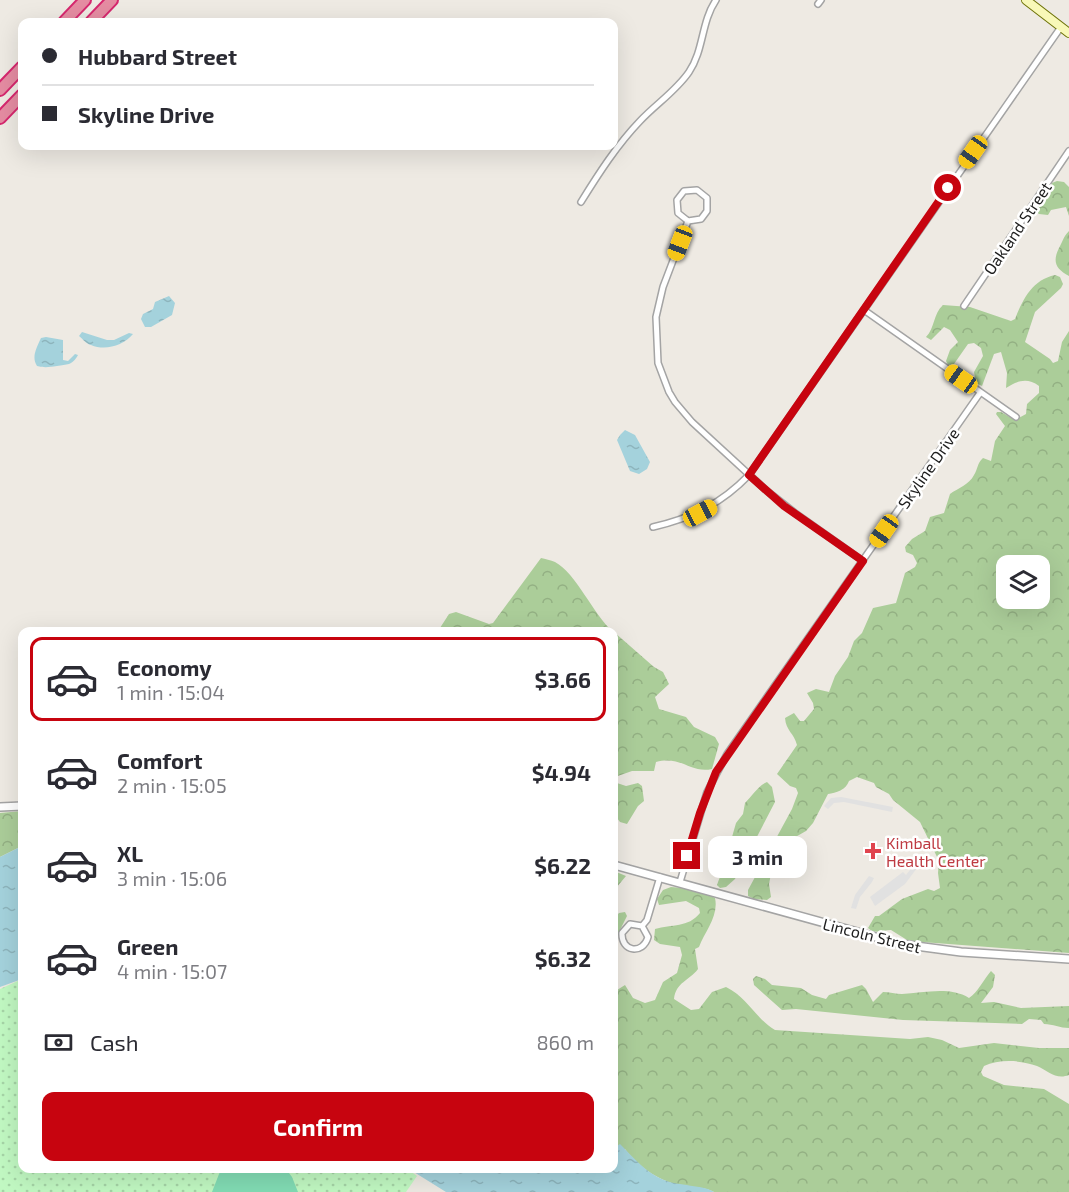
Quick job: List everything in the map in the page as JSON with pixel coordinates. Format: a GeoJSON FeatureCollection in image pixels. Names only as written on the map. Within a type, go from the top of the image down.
{"type":"FeatureCollection","features":[{"type":"Feature","properties":{"kind":"highway"},"geometry":{"type":"LineString","coordinates":[[68,18],[85,0]]}},
{"type":"Feature","properties":{"kind":"highway"},"geometry":{"type":"LineString","coordinates":[[95,18],[112,0]]}},
{"type":"Feature","properties":{"kind":"highway"},"geometry":{"type":"LineString","coordinates":[[0,90],[18,71]]}},
{"type":"Feature","properties":{"kind":"highway"},"geometry":{"type":"LineString","coordinates":[[0,118],[18,99]]}},
{"type":"Feature","properties":{"kind":"main road"},"geometry":{"type":"LineString","coordinates":[[1026,0],[1069,33]]}},
{"type":"Feature","properties":{"kind":"street"},"geometry":{"type":"LineString","coordinates":[[618,147],[689,71],[698,54],[707,15],[716,0]]}},
{"type":"Feature","properties":{"kind":"street"},"geometry":{"type":"LineString","coordinates":[[653,527],[687,518],[715,505],[749,475],[1061,27]]}},
{"type":"Feature","properties":{"kind":"street"},"geometry":{"type":"LineString","coordinates":[[580,202],[616,150]]}},
{"type":"Feature","properties":{"kind":"street","name":"Oakland Street"},"geometry":{"type":"LineString","coordinates":[[964,306],[1069,152]]}},
{"type":"Feature","properties":{"kind":"street"},"geometry":{"type":"LineString","coordinates":[[697,190],[705,196],[708,208],[701,219],[688,221],[678,213],[676,202],[684,192],[697,190]]}},
{"type":"Feature","properties":{"kind":"street"},"geometry":{"type":"LineString","coordinates":[[688,221],[657,307],[655,332],[658,363],[669,392],[680,408],[784,506],[863,561]]}},
{"type":"Feature","properties":{"kind":"street"},"geometry":{"type":"LineString","coordinates":[[864,310],[1016,417]]}},
{"type":"Feature","properties":{"kind":"street","name":"Skyline Drive"},"geometry":{"type":"LineString","coordinates":[[680,882],[700,813],[716,772],[980,393]]}},
{"type":"Feature","properties":{"kind":"street"},"geometry":{"type":"LineString","coordinates":[[0,807],[18,806]]}},
{"type":"Feature","properties":{"kind":"street","name":"Lincoln Street"},"geometry":{"type":"LineString","coordinates":[[618,866],[866,936],[909,945],[962,952],[1069,959]]}},
{"type":"Feature","properties":{"kind":"street"},"geometry":{"type":"LineString","coordinates":[[642,926],[649,914],[660,878]]}},
{"type":"Feature","properties":{"kind":"street"},"geometry":{"type":"LineString","coordinates":[[630,924],[642,926],[648,937],[645,945],[638,950],[629,949],[622,942],[624,929],[630,924]]}},
{"type":"Feature","properties":{"kind":"green space"},"geometry":{"type":"Polygon","coordinates":[[[1064,182],[1069,187],[1069,216],[1066,207],[1051,210],[1048,215],[1039,214],[1034,210],[1052,183],[1064,182]]]}},
{"type":"Feature","properties":{"kind":"green space"},"geometry":{"type":"Polygon","coordinates":[[[1069,231],[1069,276],[1058,268],[1056,257],[1069,231]]]}},
{"type":"Feature","properties":{"kind":"green space"},"geometry":{"type":"Polygon","coordinates":[[[1055,275],[1060,277],[1063,284],[1035,312],[1025,342],[1053,363],[1058,361],[1062,342],[1069,331],[1069,953],[922,942],[907,940],[891,930],[876,932],[868,928],[875,916],[879,916],[902,899],[928,889],[934,891],[940,888],[939,861],[920,822],[874,783],[857,777],[849,781],[846,787],[828,794],[813,823],[806,831],[792,839],[771,874],[769,884],[771,897],[767,900],[754,899],[748,896],[748,890],[792,809],[798,793],[796,788],[790,786],[777,774],[797,745],[785,718],[794,713],[800,721],[804,721],[814,709],[807,693],[816,689],[829,692],[835,676],[848,657],[854,641],[862,633],[873,608],[896,603],[905,573],[917,563],[913,555],[906,552],[905,547],[912,539],[925,531],[930,517],[944,513],[950,494],[972,478],[983,458],[991,461],[995,441],[1005,426],[996,414],[997,412],[1015,420],[1026,414],[1027,404],[1039,393],[1039,386],[1026,381],[1006,388],[1007,373],[1001,352],[994,354],[982,386],[976,383],[974,372],[983,356],[981,348],[974,343],[968,344],[954,364],[948,365],[946,361],[950,350],[958,342],[950,330],[944,327],[931,340],[926,337],[937,313],[943,305],[970,307],[1011,321],[1015,319],[1029,291],[1040,281],[1055,275]]]}},
{"type":"Feature","properties":{"kind":"green space"},"geometry":{"type":"Polygon","coordinates":[[[541,558],[563,567],[609,627],[441,627],[449,614],[456,612],[489,624],[493,623],[541,558]]]}},
{"type":"Feature","properties":{"kind":"green space"},"geometry":{"type":"Polygon","coordinates":[[[618,636],[663,672],[669,684],[655,697],[659,709],[686,717],[694,727],[715,737],[719,744],[712,769],[698,769],[665,760],[656,762],[654,771],[632,771],[618,776],[618,636]]]}},
{"type":"Feature","properties":{"kind":"green space"},"geometry":{"type":"Polygon","coordinates":[[[767,782],[772,787],[775,802],[735,879],[726,887],[720,888],[717,885],[723,870],[724,857],[720,847],[732,837],[736,823],[743,814],[745,803],[758,788],[767,782]]]}},
{"type":"Feature","properties":{"kind":"green space"},"geometry":{"type":"Polygon","coordinates":[[[618,783],[626,786],[638,783],[642,786],[644,801],[638,806],[627,824],[618,819],[618,783]]]}},
{"type":"Feature","properties":{"kind":"green space"},"geometry":{"type":"Polygon","coordinates":[[[18,811],[18,848],[0,857],[0,813],[18,811]]]}},
{"type":"Feature","properties":{"kind":"green space"},"geometry":{"type":"Polygon","coordinates":[[[618,873],[626,876],[618,886],[618,873]]]}},
{"type":"Feature","properties":{"kind":"green space"},"geometry":{"type":"Polygon","coordinates":[[[671,887],[682,888],[715,898],[713,917],[699,947],[695,949],[698,969],[680,985],[675,993],[674,999],[691,1010],[699,1009],[712,992],[726,987],[740,996],[762,1020],[775,1030],[910,1039],[928,1037],[942,1040],[959,1048],[994,1043],[1039,1048],[1069,1048],[1069,1075],[1056,1076],[1031,1064],[1010,1061],[984,1066],[981,1072],[983,1076],[1004,1085],[1044,1089],[1069,1104],[1069,1192],[714,1192],[669,1182],[644,1168],[625,1149],[618,1151],[618,989],[625,985],[633,998],[645,1003],[655,1000],[663,982],[677,973],[682,955],[680,947],[660,944],[654,940],[655,929],[685,923],[700,913],[699,908],[686,901],[659,905],[657,899],[663,890],[671,887]]]}},
{"type":"Feature","properties":{"kind":"green space"},"geometry":{"type":"Polygon","coordinates":[[[625,912],[627,916],[618,934],[618,914],[625,912]]]}},
{"type":"Feature","properties":{"kind":"green space"},"geometry":{"type":"Polygon","coordinates":[[[991,971],[995,975],[993,987],[981,1003],[994,1002],[1021,1008],[1069,1006],[1069,1028],[1029,1019],[1022,1024],[903,1020],[796,1009],[782,1010],[754,985],[753,979],[756,976],[772,985],[801,988],[812,995],[826,999],[829,995],[862,985],[873,1002],[883,992],[902,994],[945,991],[962,994],[969,998],[991,971]]]}},
{"type":"Feature","properties":{"kind":"green space"},"geometry":{"type":"Polygon","coordinates":[[[18,981],[18,1173],[413,1173],[417,1176],[406,1192],[0,1192],[0,989],[18,981]]]}},
{"type":"Feature","properties":{"kind":"green space"},"geometry":{"type":"Polygon","coordinates":[[[219,1173],[289,1173],[298,1192],[212,1192],[219,1173]]]}},
{"type":"Feature","properties":{"kind":"shaded area"},"geometry":{"type":"Polygon","coordinates":[[[841,797],[893,807],[892,812],[844,802],[834,803],[828,809],[824,806],[831,798],[841,797]]]}},
{"type":"Feature","properties":{"kind":"shaded area"},"geometry":{"type":"Polygon","coordinates":[[[914,865],[917,868],[905,884],[875,906],[870,897],[903,872],[906,875],[914,865]]]}},
{"type":"Feature","properties":{"kind":"shaded area"},"geometry":{"type":"Polygon","coordinates":[[[869,876],[874,878],[872,882],[860,897],[856,909],[851,908],[855,895],[869,876]]]}},
{"type":"Feature","properties":{"kind":"water"},"geometry":{"type":"Polygon","coordinates":[[[169,296],[175,303],[172,315],[151,327],[145,327],[141,319],[143,314],[153,309],[155,302],[169,296]]]}},
{"type":"Feature","properties":{"kind":"water"},"geometry":{"type":"Polygon","coordinates":[[[82,332],[107,340],[114,340],[129,333],[133,334],[119,344],[102,348],[86,343],[79,336],[82,332]]]}},
{"type":"Feature","properties":{"kind":"water"},"geometry":{"type":"Polygon","coordinates":[[[41,338],[63,340],[63,360],[68,361],[75,354],[78,355],[76,359],[66,365],[37,366],[35,352],[41,338]]]}},
{"type":"Feature","properties":{"kind":"water"},"geometry":{"type":"Polygon","coordinates":[[[625,430],[635,435],[650,462],[647,469],[639,474],[630,471],[617,440],[625,430]]]}},
{"type":"Feature","properties":{"kind":"water"},"geometry":{"type":"Polygon","coordinates":[[[18,848],[18,980],[0,987],[0,857],[18,848]]]}},
{"type":"Feature","properties":{"kind":"water"},"geometry":{"type":"Polygon","coordinates":[[[620,1144],[657,1177],[714,1192],[446,1192],[415,1173],[618,1173],[618,1145],[620,1144]]]}},
{"type":"Feature","properties":{"kind":"place","name":"Kimball Health Center"},"geometry":{"type":"Point","coordinates":[873,851]}},
{"type":"Feature","properties":{"kind":"route"},"geometry":{"type":"LineString","coordinates":[[687,856],[707,792],[716,772],[863,561],[784,506],[749,475],[948,188]]}}]}
